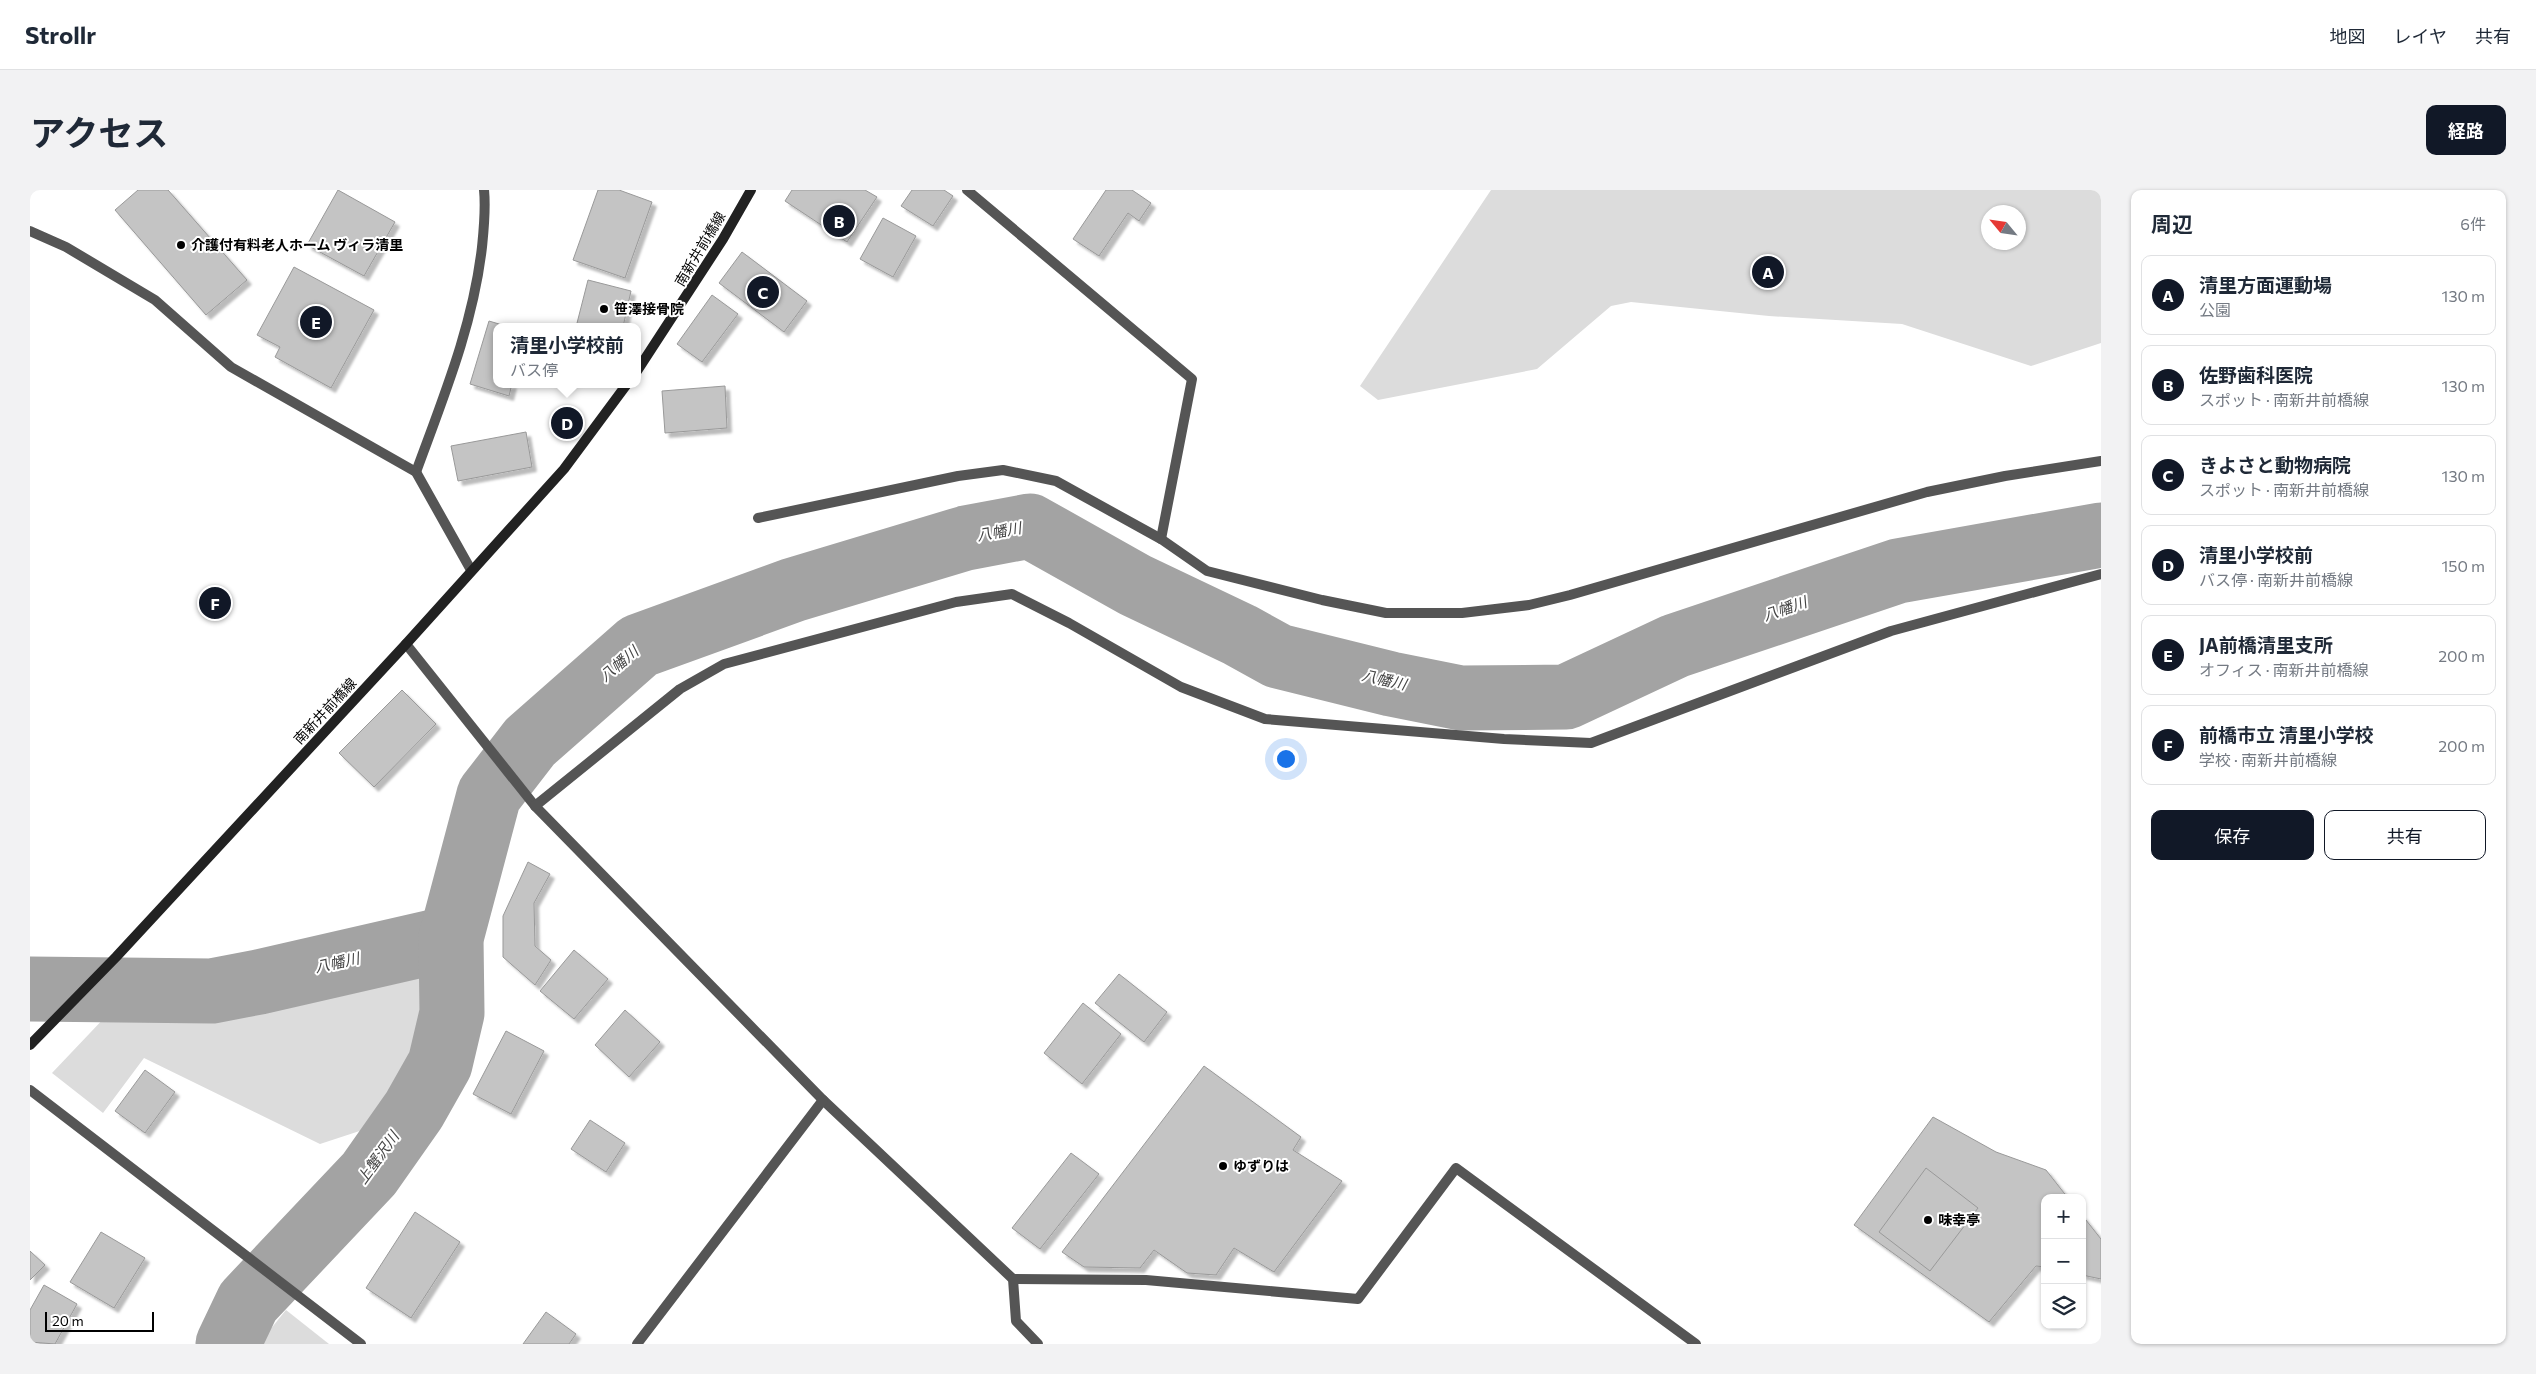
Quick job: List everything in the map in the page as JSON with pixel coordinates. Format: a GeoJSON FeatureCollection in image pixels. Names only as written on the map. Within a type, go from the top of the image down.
{"type":"FeatureCollection","features":[{"type":"Feature","properties":{"kind":"main road","name":"南新井前橋線"},"geometry":{"type":"LineString","coordinates":[[641,365],[724,239],[751,190]]}},
{"type":"Feature","properties":{"kind":"main road","name":"南新井前橋線"},"geometry":{"type":"LineString","coordinates":[[30,1045],[116,957],[406,644],[564,469],[625,388]]}},
{"type":"Feature","properties":{"kind":"street"},"geometry":{"type":"LineString","coordinates":[[416,472],[463,344],[479,275],[486,208],[484,190]]}},
{"type":"Feature","properties":{"kind":"street"},"geometry":{"type":"LineString","coordinates":[[967,190],[1192,379],[1161,539]]}},
{"type":"Feature","properties":{"kind":"street"},"geometry":{"type":"LineString","coordinates":[[30,231],[66,247],[155,300],[231,367],[416,472],[471,570]]}},
{"type":"Feature","properties":{"kind":"street"},"geometry":{"type":"LineString","coordinates":[[758,518],[958,476],[1003,470],[1056,481],[1161,539],[1207,571],[1386,614],[1462,612],[1529,605],[1570,595],[1927,492],[2005,476],[2101,461]]}},
{"type":"Feature","properties":{"kind":"street"},"geometry":{"type":"LineString","coordinates":[[536,806],[680,689],[724,664],[956,602],[1012,594],[1069,623],[1181,687],[1266,719],[1504,739],[1591,743],[1891,631],[2101,574]]}},
{"type":"Feature","properties":{"kind":"street"},"geometry":{"type":"LineString","coordinates":[[406,644],[536,806],[823,1100],[1013,1279],[1016,1321],[1038,1344]]}},
{"type":"Feature","properties":{"kind":"street"},"geometry":{"type":"LineString","coordinates":[[30,1090],[360,1344]]}},
{"type":"Feature","properties":{"kind":"street"},"geometry":{"type":"LineString","coordinates":[[637,1344],[823,1100]]}},
{"type":"Feature","properties":{"kind":"street"},"geometry":{"type":"LineString","coordinates":[[1013,1279],[1146,1280],[1358,1299],[1456,1168],[1696,1344]]}},
{"type":"Feature","properties":{"kind":"shaded area"},"geometry":{"type":"Polygon","coordinates":[[[1491,190],[2101,190],[2101,343],[2031,366],[1902,324],[1769,316],[1631,302],[1611,306],[1537,369],[1378,400],[1360,386],[1491,190]]]}},
{"type":"Feature","properties":{"kind":"shaded area"},"geometry":{"type":"Polygon","coordinates":[[[432,958],[428,1042],[387,1122],[320,1144],[144,1058],[103,1113],[52,1073],[108,1014],[203,1010],[432,958]]]}},
{"type":"Feature","properties":{"kind":"shaded area"},"geometry":{"type":"Polygon","coordinates":[[[286,1310],[329,1344],[263,1344],[269,1331],[286,1310]]]}},
{"type":"Feature","properties":{"kind":"building","name":"介護付有料老人ホーム ヴィラ清里"},"geometry":{"type":"Polygon","coordinates":[[[138,190],[168,190],[247,280],[206,315],[115,210],[138,190]]]}},
{"type":"Feature","properties":{"kind":"building"},"geometry":{"type":"Polygon","coordinates":[[[338,190],[395,222],[364,276],[307,245],[338,190]]]}},
{"type":"Feature","properties":{"kind":"building"},"geometry":{"type":"Polygon","coordinates":[[[598,190],[619,190],[652,202],[625,278],[573,260],[598,190]]]}},
{"type":"Feature","properties":{"kind":"building"},"geometry":{"type":"Polygon","coordinates":[[[792,190],[865,190],[877,197],[847,242],[785,201],[792,190]]]}},
{"type":"Feature","properties":{"kind":"building"},"geometry":{"type":"Polygon","coordinates":[[[912,190],[944,190],[953,196],[933,226],[901,206],[912,190]]]}},
{"type":"Feature","properties":{"kind":"building"},"geometry":{"type":"Polygon","coordinates":[[[1106,190],[1132,190],[1151,203],[1139,221],[1128,213],[1099,256],[1073,239],[1106,190]]]}},
{"type":"Feature","properties":{"kind":"building"},"geometry":{"type":"Polygon","coordinates":[[[883,218],[916,236],[893,277],[860,259],[883,218]]]}},
{"type":"Feature","properties":{"kind":"building"},"geometry":{"type":"Polygon","coordinates":[[[742,252],[807,301],[784,332],[719,283],[742,252]]]}},
{"type":"Feature","properties":{"kind":"building"},"geometry":{"type":"Polygon","coordinates":[[[294,267],[374,310],[331,388],[275,357],[280,347],[257,335],[294,267]]]}},
{"type":"Feature","properties":{"kind":"building","name":"笹澤接骨院"},"geometry":{"type":"Polygon","coordinates":[[[588,280],[631,291],[624,323],[577,323],[588,280]]]}},
{"type":"Feature","properties":{"kind":"building"},"geometry":{"type":"Polygon","coordinates":[[[712,295],[738,314],[702,362],[677,344],[712,295]]]}},
{"type":"Feature","properties":{"kind":"building"},"geometry":{"type":"Polygon","coordinates":[[[489,321],[496,323],[493,323],[493,388],[511,388],[509,396],[470,384],[489,321]]]}},
{"type":"Feature","properties":{"kind":"building"},"geometry":{"type":"Polygon","coordinates":[[[725,386],[727,428],[665,433],[662,391],[725,386]]]}},
{"type":"Feature","properties":{"kind":"building"},"geometry":{"type":"Polygon","coordinates":[[[526,432],[532,467],[458,481],[451,446],[526,432]]]}},
{"type":"Feature","properties":{"kind":"building"},"geometry":{"type":"Polygon","coordinates":[[[402,690],[436,724],[374,787],[339,753],[402,690]]]}},
{"type":"Feature","properties":{"kind":"building"},"geometry":{"type":"Polygon","coordinates":[[[528,862],[550,874],[534,903],[535,946],[551,960],[535,985],[503,957],[503,916],[528,862]]]}},
{"type":"Feature","properties":{"kind":"building"},"geometry":{"type":"Polygon","coordinates":[[[574,950],[608,979],[574,1019],[540,991],[574,950]]]}},
{"type":"Feature","properties":{"kind":"building"},"geometry":{"type":"Polygon","coordinates":[[[1119,974],[1167,1012],[1144,1042],[1095,1003],[1119,974]]]}},
{"type":"Feature","properties":{"kind":"building"},"geometry":{"type":"Polygon","coordinates":[[[1083,1003],[1121,1034],[1082,1084],[1044,1053],[1083,1003]]]}},
{"type":"Feature","properties":{"kind":"building"},"geometry":{"type":"Polygon","coordinates":[[[625,1010],[660,1042],[629,1077],[595,1045],[625,1010]]]}},
{"type":"Feature","properties":{"kind":"building"},"geometry":{"type":"Polygon","coordinates":[[[506,1031],[544,1051],[511,1114],[473,1094],[506,1031]]]}},
{"type":"Feature","properties":{"kind":"building","name":"ゆずりは"},"geometry":{"type":"Polygon","coordinates":[[[1204,1066],[1301,1137],[1293,1150],[1342,1181],[1274,1272],[1234,1248],[1216,1275],[1187,1273],[1154,1250],[1140,1268],[1084,1267],[1062,1252],[1204,1066]]]}},
{"type":"Feature","properties":{"kind":"building"},"geometry":{"type":"Polygon","coordinates":[[[145,1070],[175,1092],[145,1133],[115,1111],[145,1070]]]}},
{"type":"Feature","properties":{"kind":"building"},"geometry":{"type":"Polygon","coordinates":[[[1933,1117],[1996,1152],[2046,1170],[2065,1194],[2041,1194],[2041,1267],[2036,1266],[1989,1322],[1854,1225],[1933,1117]]]}},
{"type":"Feature","properties":{"kind":"building"},"geometry":{"type":"Polygon","coordinates":[[[590,1120],[625,1143],[606,1172],[571,1149],[590,1120]]]}},
{"type":"Feature","properties":{"kind":"building"},"geometry":{"type":"Polygon","coordinates":[[[1071,1153],[1099,1174],[1040,1249],[1012,1228],[1071,1153]]]}},
{"type":"Feature","properties":{"kind":"building","name":"味幸亭"},"geometry":{"type":"Polygon","coordinates":[[[1926,1168],[1978,1208],[1930,1271],[1879,1232],[1926,1168]]]}},
{"type":"Feature","properties":{"kind":"building"},"geometry":{"type":"Polygon","coordinates":[[[415,1212],[460,1242],[411,1318],[366,1288],[415,1212]]]}},
{"type":"Feature","properties":{"kind":"building"},"geometry":{"type":"Polygon","coordinates":[[[2086,1220],[2101,1239],[2101,1279],[2086,1276],[2086,1220]]]}},
{"type":"Feature","properties":{"kind":"building"},"geometry":{"type":"Polygon","coordinates":[[[101,1232],[145,1258],[114,1308],[70,1282],[101,1232]]]}},
{"type":"Feature","properties":{"kind":"building"},"geometry":{"type":"Polygon","coordinates":[[[30,1251],[45,1265],[30,1280],[30,1251]]]}},
{"type":"Feature","properties":{"kind":"building"},"geometry":{"type":"Polygon","coordinates":[[[44,1285],[77,1304],[55,1344],[30,1342],[30,1310],[44,1285]]]}},
{"type":"Feature","properties":{"kind":"building"},"geometry":{"type":"Polygon","coordinates":[[[546,1312],[576,1334],[569,1344],[523,1344],[546,1312]]]}},
{"type":"Feature","properties":{"kind":"waterway","name":"八幡川"},"geometry":{"type":"LineString","coordinates":[[228,1344],[248,1302],[369,1174],[414,1110],[440,1064],[452,1013],[451,938],[489,795],[530,742],[639,646],[793,590],[966,538],[1030,526],[1135,585],[1240,635],[1278,656],[1391,684],[1461,698],[1566,697],[1675,646],[1898,571],[2101,535]]}},
{"type":"Feature","properties":{"kind":"waterway","name":"八幡川"},"geometry":{"type":"LineString","coordinates":[[30,989],[212,991],[451,938]]}},
{"type":"Feature","properties":{"kind":"place","name":"佐野歯科医院"},"geometry":{"type":"Point","coordinates":[839,221]}},
{"type":"Feature","properties":{"kind":"place","name":"介護付有料老人ホーム ヴィラ清里"},"geometry":{"type":"Point","coordinates":[181,245]}},
{"type":"Feature","properties":{"kind":"place","name":"清里方面運動場"},"geometry":{"type":"Point","coordinates":[1768,272]}},
{"type":"Feature","properties":{"kind":"place","name":"きよさと動物病院"},"geometry":{"type":"Point","coordinates":[763,292]}},
{"type":"Feature","properties":{"kind":"place","name":"笹澤接骨院"},"geometry":{"type":"Point","coordinates":[604,309]}},
{"type":"Feature","properties":{"kind":"place","name":"JA前橋清里支所"},"geometry":{"type":"Point","coordinates":[316,322]}},
{"type":"Feature","properties":{"kind":"place","name":"清里小学校前"},"geometry":{"type":"Point","coordinates":[567,423]}},
{"type":"Feature","properties":{"kind":"place","name":"前橋市立 清里小学校"},"geometry":{"type":"Point","coordinates":[215,603]}},
{"type":"Feature","properties":{"kind":"place","name":"ゆずりは"},"geometry":{"type":"Point","coordinates":[1223,1166]}},
{"type":"Feature","properties":{"kind":"place","name":"味幸亭"},"geometry":{"type":"Point","coordinates":[1928,1220]}},
{"type":"Feature","properties":{"kind":"water label","name":"上蟹沢川"},"geometry":{"type":"Point","coordinates":[378,1158]}}]}
